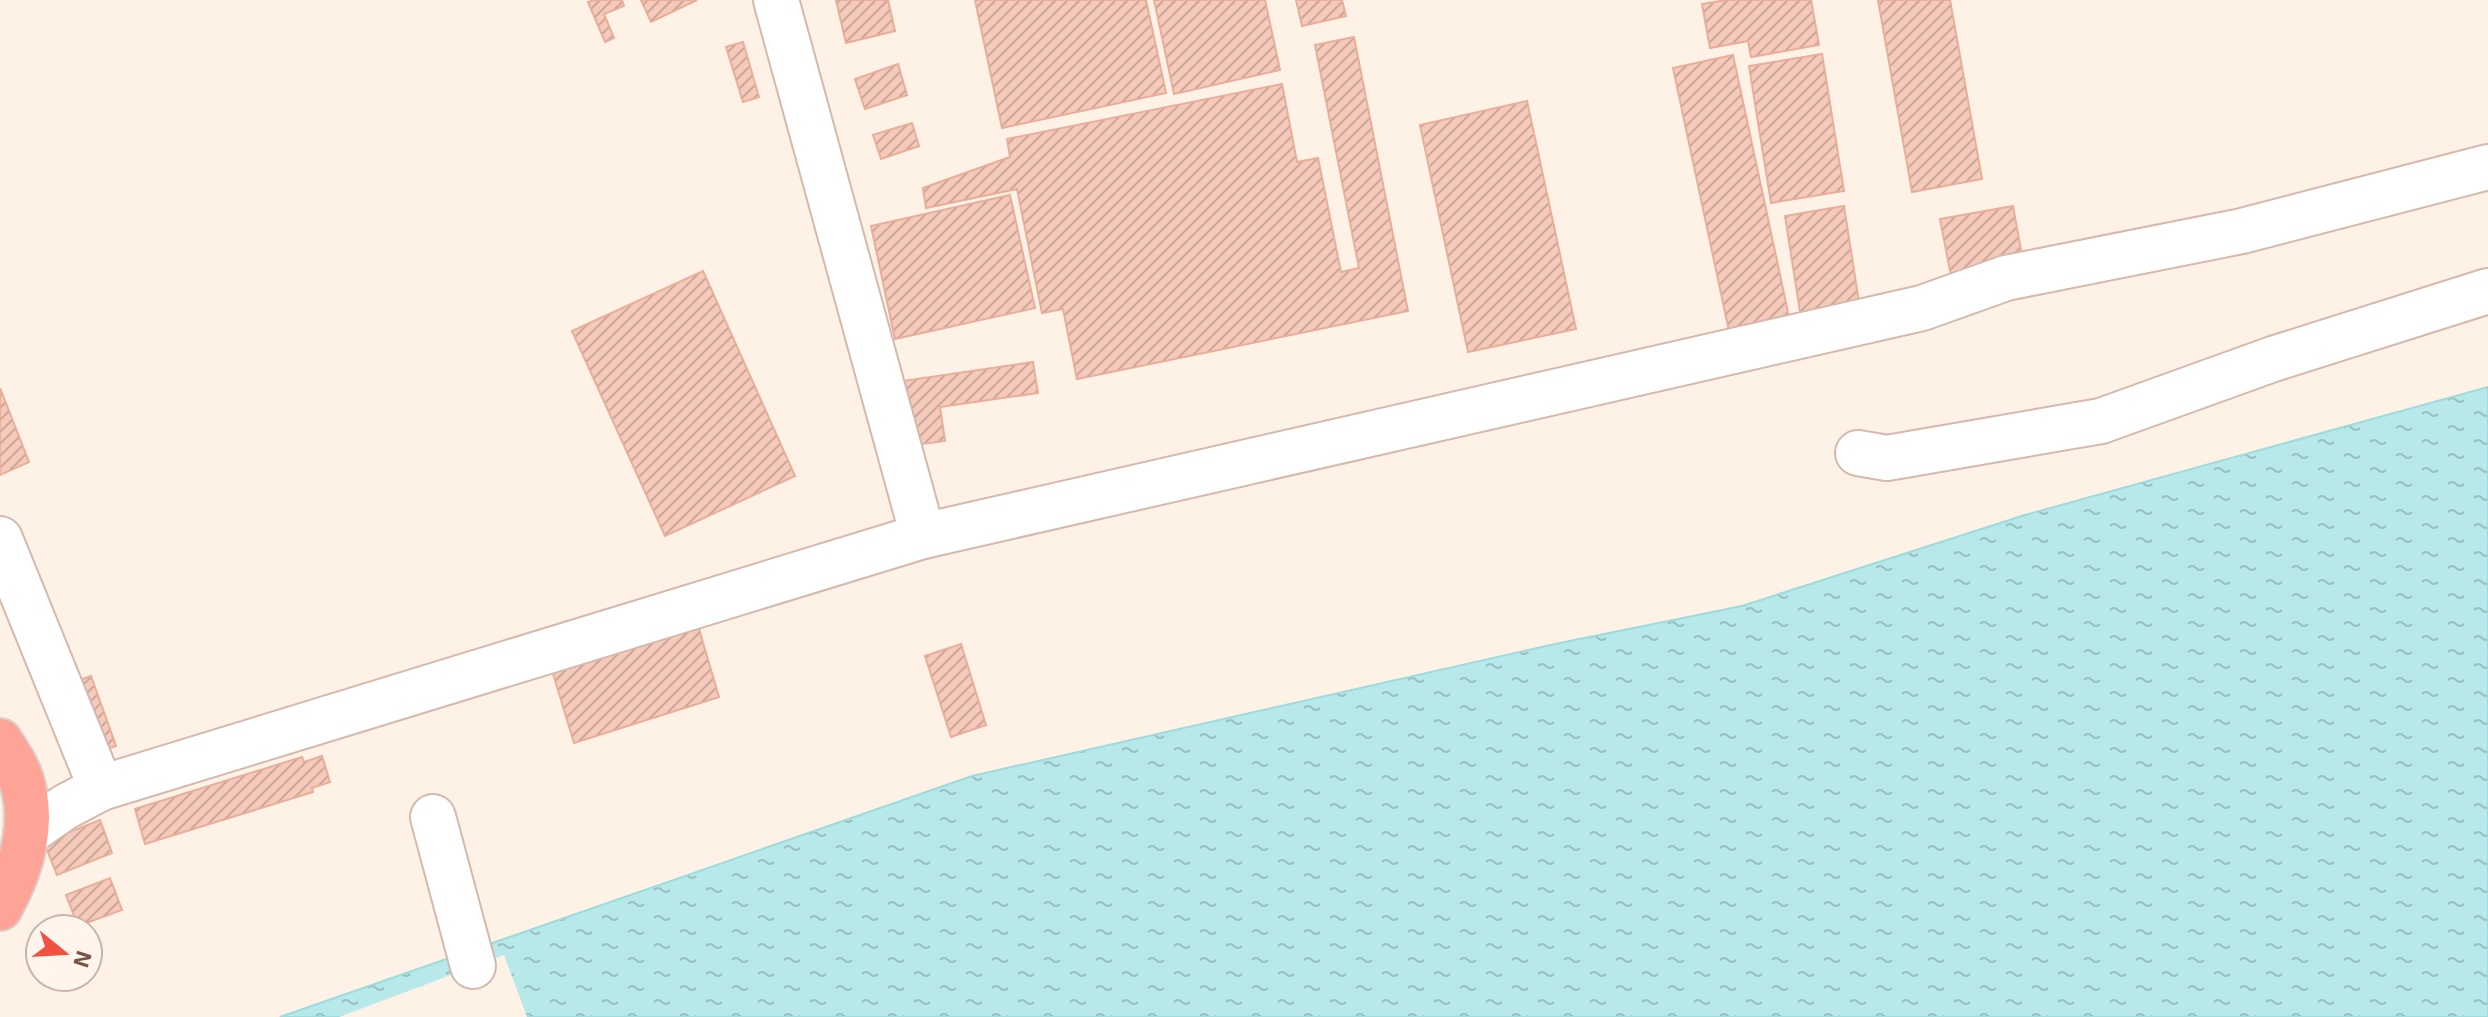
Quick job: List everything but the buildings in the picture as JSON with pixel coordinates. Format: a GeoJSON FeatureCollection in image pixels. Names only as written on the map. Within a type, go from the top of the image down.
{"type":"FeatureCollection","features":[{"type":"Feature","properties":{"kind":"highway"},"geometry":{"type":"LineString","coordinates":[[0,741],[19,774],[27,814],[22,860],[0,908]]}},
{"type":"Feature","properties":{"kind":"street"},"geometry":{"type":"LineString","coordinates":[[776,0],[923,536]]}},
{"type":"Feature","properties":{"kind":"street"},"geometry":{"type":"LineString","coordinates":[[26,834],[65,807],[101,788],[923,536],[1922,308],[2006,278],[2242,231],[2488,167]]}},
{"type":"Feature","properties":{"kind":"street"},"geometry":{"type":"LineString","coordinates":[[1858,453],[1887,458],[2101,421],[2273,359],[2488,291]]}},
{"type":"Feature","properties":{"kind":"street"},"geometry":{"type":"LineString","coordinates":[[0,539],[101,788]]}},
{"type":"Feature","properties":{"kind":"street"},"geometry":{"type":"LineString","coordinates":[[433,817],[473,966]]}},
{"type":"Feature","properties":{"kind":"water"},"geometry":{"type":"Polygon","coordinates":[[[2488,387],[2488,1017],[280,1017],[972,776],[1555,644],[1742,606],[2025,515],[2488,387]]]}},
{"type":"Feature","properties":{"kind":"pier"},"geometry":{"type":"Polygon","coordinates":[[[504,955],[527,1017],[339,1017],[504,955]]]}}]}
